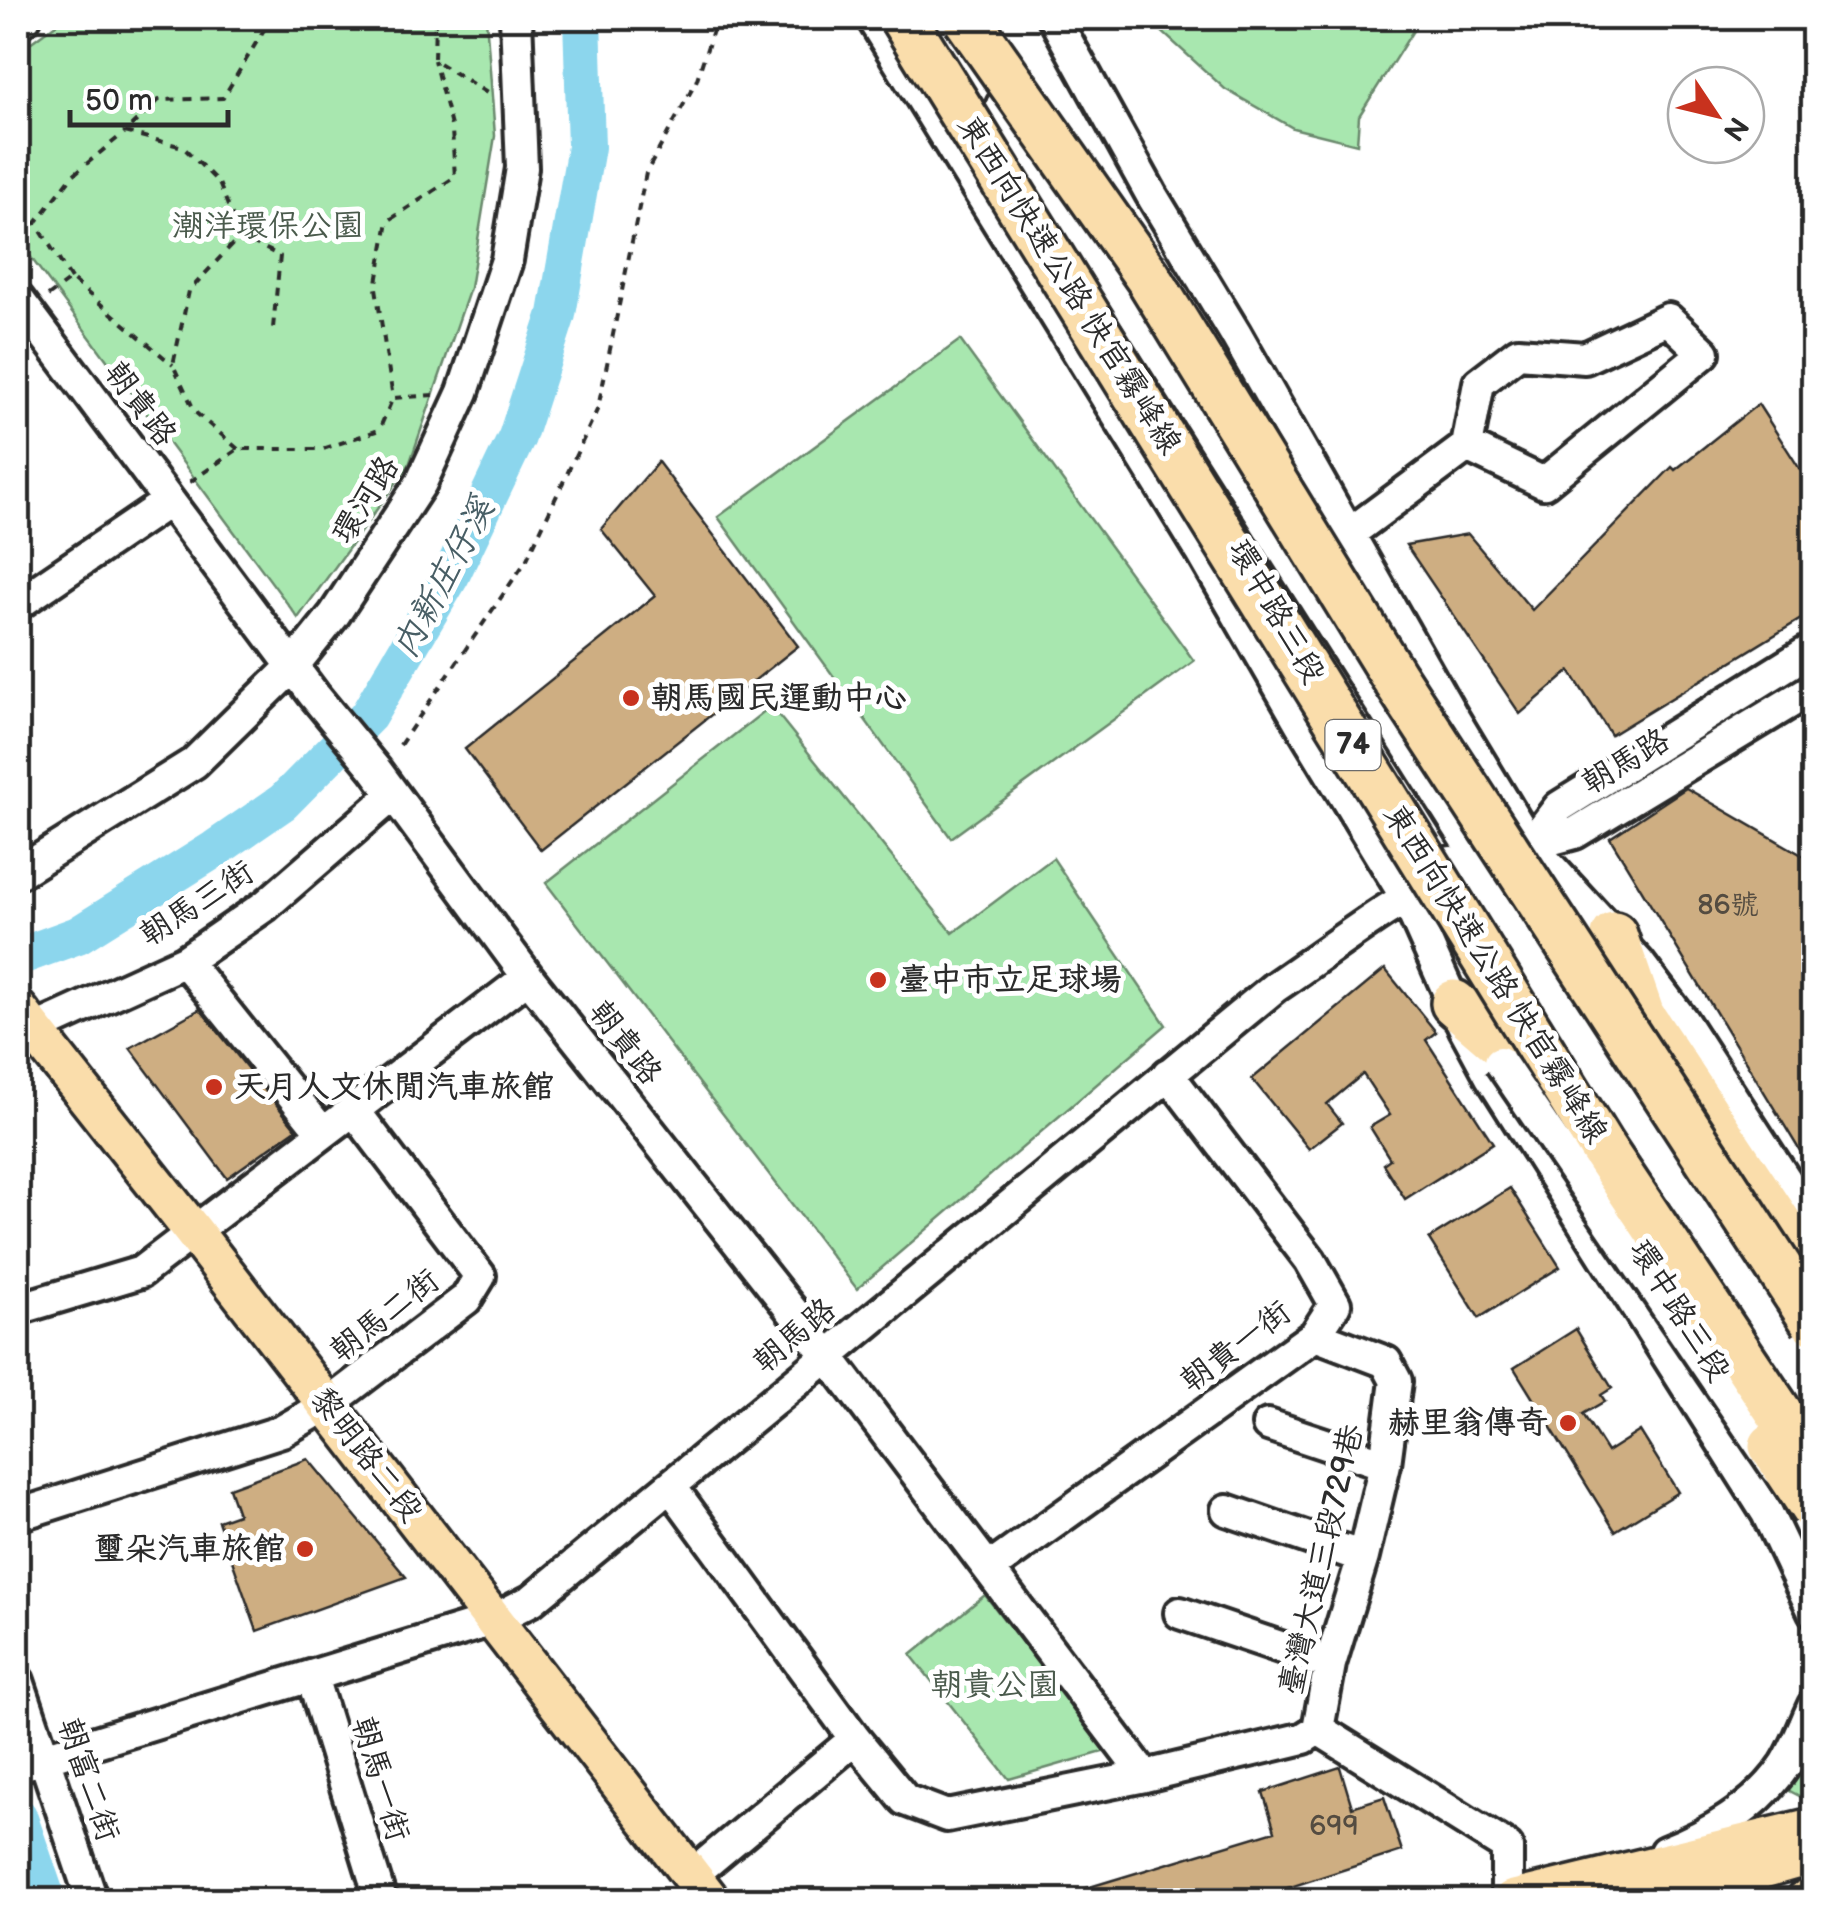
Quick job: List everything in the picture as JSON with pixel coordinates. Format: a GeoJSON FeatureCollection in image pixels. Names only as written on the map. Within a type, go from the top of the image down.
{"type":"FeatureCollection","features":[{"type":"Feature","properties":{"kind":"highway","name":"東西向快速公路 快官霧峰線"},"geometry":{"type":"LineString","coordinates":[[934,20],[1148,277],[1394,677],[1814,1322]]}},
{"type":"Feature","properties":{"kind":"highway","name":"東西向快速公路 快官霧峰線"},"geometry":{"type":"LineString","coordinates":[[934,20],[1600,1145],[1814,1464]]}},
{"type":"Feature","properties":{"kind":"highway"},"geometry":{"type":"LineString","coordinates":[[1626,949],[1642,1016],[1814,1276]]}},
{"type":"Feature","properties":{"kind":"highway"},"geometry":{"type":"LineString","coordinates":[[1454,1003],[1509,1061],[1814,1509]]}},
{"type":"Feature","properties":{"kind":"main road","name":"黎明路二段"},"geometry":{"type":"LineString","coordinates":[[22,1022],[192,1230],[700,1888]]}},
{"type":"Feature","properties":{"kind":"main road"},"geometry":{"type":"LineString","coordinates":[[1510,1900],[1814,1828]]}},
{"type":"Feature","properties":{"kind":"main road"},"geometry":{"type":"LineString","coordinates":[[1655,1900],[1814,1854]]}},
{"type":"Feature","properties":{"kind":"main road"},"geometry":{"type":"LineString","coordinates":[[1806,1900],[1814,1898]]}},
{"type":"Feature","properties":{"kind":"street"},"geometry":{"type":"LineString","coordinates":[[18,23],[25,18]]}},
{"type":"Feature","properties":{"kind":"street","name":"環河路"},"geometry":{"type":"LineString","coordinates":[[18,873],[194,762],[293,666],[334,615],[412,496],[464,392],[508,260],[522,168],[516,18]]}},
{"type":"Feature","properties":{"kind":"street","name":"環中路三段"},"geometry":{"type":"LineString","coordinates":[[872,18],[1201,551],[1407,899],[1491,1078],[1767,1513],[1814,1612]]}},
{"type":"Feature","properties":{"kind":"street"},"geometry":{"type":"LineString","coordinates":[[1054,18],[1150,194],[1235,333],[1530,844],[1626,949],[1682,1020],[1814,1224]]}},
{"type":"Feature","properties":{"kind":"street","name":"環中路三段"},"geometry":{"type":"LineString","coordinates":[[934,20],[1814,1416]]}},
{"type":"Feature","properties":{"kind":"street","name":"朝貴路"},"geometry":{"type":"LineString","coordinates":[[28,306],[180,491],[314,695],[375,770],[528,977],[827,1355]]}},
{"type":"Feature","properties":{"kind":"street"},"geometry":{"type":"LineString","coordinates":[[1349,534],[1467,446],[1480,383],[1518,353],[1586,358],[1668,320],[1704,353],[1544,483],[1467,446]]}},
{"type":"Feature","properties":{"kind":"street"},"geometry":{"type":"LineString","coordinates":[[18,604],[180,491]]}},
{"type":"Feature","properties":{"kind":"street","name":"朝馬路"},"geometry":{"type":"LineString","coordinates":[[1530,844],[1559,807],[1814,648]]}},
{"type":"Feature","properties":{"kind":"street","name":"朝馬路"},"geometry":{"type":"LineString","coordinates":[[30,1762],[494,1620],[532,1600],[1275,987],[1407,899],[1469,868],[1530,844],[1574,833],[1814,688]]}},
{"type":"Feature","properties":{"kind":"street","name":"朝馬三街"},"geometry":{"type":"LineString","coordinates":[[22,1022],[186,962],[266,905],[392,796]]}},
{"type":"Feature","properties":{"kind":"street","name":"環中路三段"},"geometry":{"type":"LineString","coordinates":[[1469,868],[1814,1370]]}},
{"type":"Feature","properties":{"kind":"street"},"geometry":{"type":"LineString","coordinates":[[1626,949],[1740,1142],[1814,1252]]}},
{"type":"Feature","properties":{"kind":"street"},"geometry":{"type":"LineString","coordinates":[[186,962],[322,1132]]}},
{"type":"Feature","properties":{"kind":"street"},"geometry":{"type":"LineString","coordinates":[[18,1309],[140,1272],[528,977]]}},
{"type":"Feature","properties":{"kind":"street"},"geometry":{"type":"LineString","coordinates":[[1509,1061],[1814,1521]]}},
{"type":"Feature","properties":{"kind":"street","name":"朝貴一街"},"geometry":{"type":"LineString","coordinates":[[989,1569],[1315,1335],[1335,1304],[1318,1275],[1168,1074]]}},
{"type":"Feature","properties":{"kind":"street","name":"朝馬二街"},"geometry":{"type":"LineString","coordinates":[[18,1515],[282,1431],[328,1406],[466,1299],[480,1276],[353,1109]]}},
{"type":"Feature","properties":{"kind":"street","name":"臺灣大道三段729巷"},"geometry":{"type":"LineString","coordinates":[[1315,1335],[1386,1362],[1396,1381],[1385,1464],[1330,1664],[1318,1729],[1507,1846],[1510,1900]]}},
{"type":"Feature","properties":{"kind":"street"},"geometry":{"type":"LineString","coordinates":[[827,1355],[1145,1776]]}},
{"type":"Feature","properties":{"kind":"street"},"geometry":{"type":"LineString","coordinates":[[1268,1425],[1385,1464]]}},
{"type":"Feature","properties":{"kind":"street"},"geometry":{"type":"LineString","coordinates":[[1767,1513],[1814,1486]]}},
{"type":"Feature","properties":{"kind":"street"},"geometry":{"type":"LineString","coordinates":[[671,1487],[855,1739],[906,1800],[947,1816],[1145,1776],[1304,1738],[1318,1729]]}},
{"type":"Feature","properties":{"kind":"street"},"geometry":{"type":"LineString","coordinates":[[1226,1510],[1362,1557]]}},
{"type":"Feature","properties":{"kind":"street"},"geometry":{"type":"LineString","coordinates":[[1180,1613],[1330,1664]]}},
{"type":"Feature","properties":{"kind":"street","name":"朝馬一街"},"geometry":{"type":"LineString","coordinates":[[312,1677],[381,1900]]}},
{"type":"Feature","properties":{"kind":"street","name":"朝富二街"},"geometry":{"type":"LineString","coordinates":[[18,1681],[30,1762],[92,1900]]}},
{"type":"Feature","properties":{"kind":"street"},"geometry":{"type":"LineString","coordinates":[[1510,1900],[1668,1852],[1736,1815],[1762,1793],[1786,1763],[1814,1706]]}},
{"type":"Feature","properties":{"kind":"street"},"geometry":{"type":"LineString","coordinates":[[700,1888],[855,1739]]}},
{"type":"Feature","properties":{"kind":"street"},"geometry":{"type":"LineString","coordinates":[[1510,1900],[1814,1811]]}},
{"type":"Feature","properties":{"kind":"path"},"geometry":{"type":"LineString","coordinates":[[238,448],[195,412],[173,366],[71,279],[36,223],[73,175],[159,100],[223,98],[271,18]]}},
{"type":"Feature","properties":{"kind":"path"},"geometry":{"type":"LineString","coordinates":[[421,18],[435,30]]}},
{"type":"Feature","properties":{"kind":"path"},"geometry":{"type":"LineString","coordinates":[[180,491],[238,448],[323,450],[379,430],[392,398],[376,288],[388,220],[455,177],[452,130],[434,60],[435,18]]}},
{"type":"Feature","properties":{"kind":"path"},"geometry":{"type":"LineString","coordinates":[[400,745],[526,561],[598,408],[646,173],[696,82],[717,18]]}},
{"type":"Feature","properties":{"kind":"path"},"geometry":{"type":"LineString","coordinates":[[434,60],[522,114]]}},
{"type":"Feature","properties":{"kind":"path"},"geometry":{"type":"LineString","coordinates":[[125,132],[183,147],[219,183],[240,236],[280,256],[273,328]]}},
{"type":"Feature","properties":{"kind":"path"},"geometry":{"type":"LineString","coordinates":[[173,366],[189,291],[240,236]]}},
{"type":"Feature","properties":{"kind":"path"},"geometry":{"type":"LineString","coordinates":[[28,306],[71,279]]}},
{"type":"Feature","properties":{"kind":"path"},"geometry":{"type":"LineString","coordinates":[[392,398],[464,392]]}},
{"type":"Feature","properties":{"kind":"green space","name":"潮洋環保公園"},"geometry":{"type":"Polygon","coordinates":[[[64,18],[486,18],[495,136],[470,288],[409,465],[298,618],[18,240],[18,52],[64,18]]]}},
{"type":"Feature","properties":{"kind":"green space"},"geometry":{"type":"Polygon","coordinates":[[[1147,18],[1421,18],[1359,116],[1357,144],[1293,128],[1225,89],[1147,18]]]}},
{"type":"Feature","properties":{"kind":"green space"},"geometry":{"type":"Polygon","coordinates":[[[960,340],[1194,661],[951,838],[718,517],[960,340]]]}},
{"type":"Feature","properties":{"kind":"green space","name":"臺中市立足球場"},"geometry":{"type":"Polygon","coordinates":[[[771,706],[953,933],[1053,858],[1166,1025],[857,1289],[546,883],[771,706]]]}},
{"type":"Feature","properties":{"kind":"green space","name":"朝貴公園"},"geometry":{"type":"Polygon","coordinates":[[[985,1595],[1106,1751],[1009,1779],[911,1655],[985,1595]]]}},
{"type":"Feature","properties":{"kind":"green space"},"geometry":{"type":"Polygon","coordinates":[[[1813,1733],[1813,1803],[1784,1788],[1813,1733]]]}},
{"type":"Feature","properties":{"kind":"building"},"geometry":{"type":"Polygon","coordinates":[[[1758,404],[1814,491],[1814,611],[1611,735],[1570,671],[1520,714],[1406,545],[1468,534],[1532,610],[1672,467],[1675,470],[1758,404]]]}},
{"type":"Feature","properties":{"kind":"building","name":"朝馬國民運動中心"},"geometry":{"type":"Polygon","coordinates":[[[658,462],[798,646],[541,850],[465,749],[655,596],[601,529],[658,462]]]}},
{"type":"Feature","properties":{"kind":"building"},"geometry":{"type":"Polygon","coordinates":[[[1686,788],[1814,862],[1814,1174],[1610,838],[1686,788]]]}},
{"type":"Feature","properties":{"kind":"building"},"geometry":{"type":"Polygon","coordinates":[[[1385,969],[1436,1032],[1426,1040],[1493,1143],[1405,1199],[1383,1164],[1390,1159],[1370,1127],[1390,1115],[1363,1074],[1327,1104],[1342,1123],[1309,1149],[1252,1079],[1385,969]]]}},
{"type":"Feature","properties":{"kind":"building","name":"天月人文休閒汽車旅館"},"geometry":{"type":"Polygon","coordinates":[[[200,1009],[296,1129],[227,1178],[130,1048],[200,1009]]]}},
{"type":"Feature","properties":{"kind":"building"},"geometry":{"type":"Polygon","coordinates":[[[1510,1188],[1560,1267],[1479,1318],[1429,1239],[1510,1188]]]}},
{"type":"Feature","properties":{"kind":"building","name":"赫里翁傳奇"},"geometry":{"type":"Polygon","coordinates":[[[1576,1329],[1612,1388],[1601,1395],[1605,1401],[1583,1414],[1607,1452],[1640,1431],[1678,1492],[1615,1531],[1514,1368],[1576,1329]]]}},
{"type":"Feature","properties":{"kind":"building","name":"璽朵汽車旅館"},"geometry":{"type":"Polygon","coordinates":[[[308,1459],[406,1577],[257,1631],[218,1521],[238,1514],[229,1488],[308,1459]]]}},
{"type":"Feature","properties":{"kind":"building"},"geometry":{"type":"Polygon","coordinates":[[[1340,1767],[1352,1807],[1384,1797],[1402,1851],[1284,1889],[1285,1893],[1262,1900],[1060,1900],[1060,1896],[1275,1831],[1263,1792],[1340,1767]]]}},
{"type":"Feature","properties":{"kind":"waterway","name":"內新庄仔溪"},"geometry":{"type":"LineString","coordinates":[[18,957],[78,935],[215,849],[283,802],[368,716],[451,575],[517,437],[557,314],[586,147],[582,18]]}},
{"type":"Feature","properties":{"kind":"waterway"},"geometry":{"type":"LineString","coordinates":[[18,1816],[47,1900]]}},
{"type":"Feature","properties":{"kind":"place","name":"朝馬國民運動中心"},"geometry":{"type":"Point","coordinates":[631,698]}},
{"type":"Feature","properties":{"kind":"place","name":"臺中市立足球場"},"geometry":{"type":"Point","coordinates":[878,980]}},
{"type":"Feature","properties":{"kind":"place","name":"天月人文休閒汽車旅館"},"geometry":{"type":"Point","coordinates":[214,1087]}},
{"type":"Feature","properties":{"kind":"place","name":"赫里翁傳奇"},"geometry":{"type":"Point","coordinates":[1568,1423]}},
{"type":"Feature","properties":{"kind":"place","name":"璽朵汽車旅館"},"geometry":{"type":"Point","coordinates":[305,1549]}}]}
